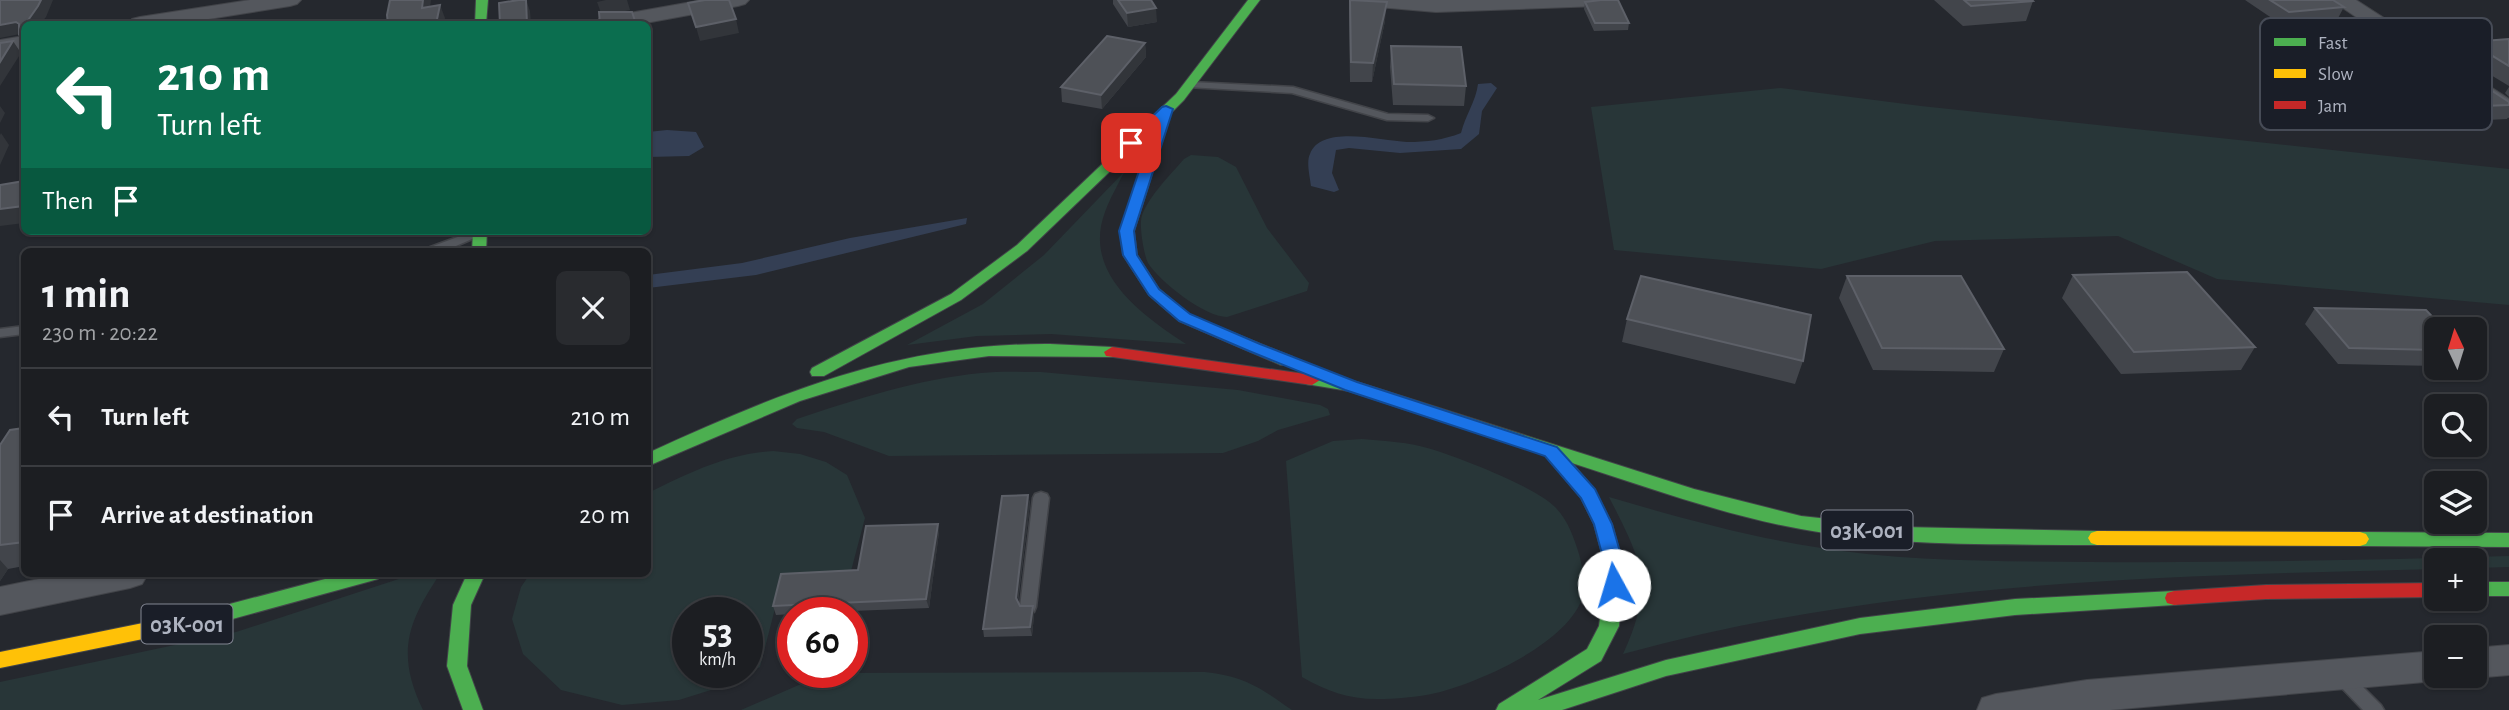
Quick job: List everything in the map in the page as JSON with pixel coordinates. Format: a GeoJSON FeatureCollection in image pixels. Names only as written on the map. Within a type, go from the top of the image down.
{"type":"FeatureCollection","features":[{"type":"Feature","properties":{"kind":"main road"},"geometry":{"type":"LineString","coordinates":[[481,21],[482,0]]}},
{"type":"Feature","properties":{"kind":"main road"},"geometry":{"type":"LineString","coordinates":[[728,424],[956,297],[1022,248],[1191,85],[1254,0]]}},
{"type":"Feature","properties":{"kind":"main road"},"geometry":{"type":"LineString","coordinates":[[1166,109],[1126,231],[1130,255],[1154,292],[1184,318],[1351,386]]}},
{"type":"Feature","properties":{"kind":"main road","name":"03К-001"},"geometry":{"type":"LineString","coordinates":[[651,459],[728,424],[831,384],[887,368],[948,355],[1044,348],[1147,355],[1351,386],[1752,512],[1838,528],[1968,537],[2509,540]]}},
{"type":"Feature","properties":{"kind":"main road"},"geometry":{"type":"LineString","coordinates":[[1506,710],[1594,655],[1609,626],[1615,569],[1603,524],[1588,494],[1551,451]]}},
{"type":"Feature","properties":{"kind":"main road","name":"03К-001"},"geometry":{"type":"LineString","coordinates":[[0,660],[151,632],[304,595],[361,577]]}},
{"type":"Feature","properties":{"kind":"main road"},"geometry":{"type":"LineString","coordinates":[[472,710],[457,666],[462,605],[475,577]]}},
{"type":"Feature","properties":{"kind":"main road"},"geometry":{"type":"LineString","coordinates":[[2487,589],[2509,589]]}},
{"type":"Feature","properties":{"kind":"main road"},"geometry":{"type":"LineString","coordinates":[[1535,710],[1666,668],[1860,626],[2015,607],[2266,592],[2424,590]]}},
{"type":"Feature","properties":{"kind":"street"},"geometry":{"type":"LineString","coordinates":[[157,21],[256,3],[290,0]]}},
{"type":"Feature","properties":{"kind":"street"},"geometry":{"type":"LineString","coordinates":[[623,21],[738,0]]}},
{"type":"Feature","properties":{"kind":"street"},"geometry":{"type":"LineString","coordinates":[[1366,0],[1436,6],[1598,0]]}},
{"type":"Feature","properties":{"kind":"street"},"geometry":{"type":"LineString","coordinates":[[2342,0],[2369,18]]}},
{"type":"Feature","properties":{"kind":"street"},"geometry":{"type":"LineString","coordinates":[[0,47],[21,44]]}},
{"type":"Feature","properties":{"kind":"street"},"geometry":{"type":"LineString","coordinates":[[2492,99],[2509,110]]}},
{"type":"Feature","properties":{"kind":"street"},"geometry":{"type":"LineString","coordinates":[[0,601],[116,577]]}},
{"type":"Feature","properties":{"kind":"street"},"geometry":{"type":"LineString","coordinates":[[2487,662],[2509,660]]}},
{"type":"Feature","properties":{"kind":"street"},"geometry":{"type":"LineString","coordinates":[[1996,710],[2087,696],[2424,667]]}},
{"type":"Feature","properties":{"kind":"lane"},"geometry":{"type":"LineString","coordinates":[[1191,85],[1293,90],[1387,117],[1428,118]]}},
{"type":"Feature","properties":{"kind":"lane"},"geometry":{"type":"LineString","coordinates":[[439,248],[472,235]]}},
{"type":"Feature","properties":{"kind":"lane"},"geometry":{"type":"LineString","coordinates":[[0,333],[21,330]]}},
{"type":"Feature","properties":{"kind":"lane"},"geometry":{"type":"LineString","coordinates":[[1028,607],[1041,498]]}},
{"type":"Feature","properties":{"kind":"lane"},"geometry":{"type":"LineString","coordinates":[[2339,673],[2375,710]]}},
{"type":"Feature","properties":{"kind":"shaded area"},"geometry":{"type":"Polygon","coordinates":[[[1781,88],[1921,106],[2509,169],[2509,305],[2217,279],[2118,236],[1935,241],[1821,269],[1614,250],[1591,107],[1781,88]]]}},
{"type":"Feature","properties":{"kind":"shaded area"},"geometry":{"type":"Polygon","coordinates":[[[1191,155],[1218,157],[1236,167],[1267,228],[1309,283],[1307,291],[1227,317],[1196,305],[1154,271],[1148,263],[1144,249],[1141,225],[1143,214],[1158,188],[1184,159],[1191,155]]]}},
{"type":"Feature","properties":{"kind":"shaded area"},"geometry":{"type":"Polygon","coordinates":[[[1124,172],[1105,212],[1100,234],[1102,254],[1109,273],[1120,290],[1152,320],[1186,344],[1051,334],[977,336],[907,345],[983,304],[1044,255],[1124,172]]]}},
{"type":"Feature","properties":{"kind":"shaded area"},"geometry":{"type":"Polygon","coordinates":[[[988,372],[1041,372],[1238,390],[1320,405],[1328,409],[1330,415],[1278,430],[1258,441],[1223,453],[889,456],[824,432],[797,428],[792,424],[797,419],[842,404],[934,380],[988,372]]]}},
{"type":"Feature","properties":{"kind":"shaded area"},"geometry":{"type":"Polygon","coordinates":[[[1362,439],[1397,442],[1444,453],[1515,482],[1555,507],[1573,536],[1584,581],[1583,596],[1574,613],[1560,629],[1521,658],[1498,670],[1454,688],[1414,697],[1356,698],[1329,690],[1302,677],[1286,461],[1333,441],[1362,439]]]}},
{"type":"Feature","properties":{"kind":"shaded area"},"geometry":{"type":"Polygon","coordinates":[[[773,451],[800,454],[826,462],[847,475],[865,518],[851,571],[782,581],[763,655],[763,597],[672,597],[672,688],[717,688],[679,700],[622,705],[561,690],[523,654],[512,619],[521,587],[528,577],[651,577],[651,492],[724,460],[773,451]]]}},
{"type":"Feature","properties":{"kind":"shaded area"},"geometry":{"type":"Polygon","coordinates":[[[1609,497],[1763,537],[1883,556],[1987,561],[2142,562],[2424,558],[2424,569],[2129,580],[1925,597],[1823,611],[1723,630],[1623,654],[1639,609],[1641,591],[1640,574],[1630,539],[1609,497]]]}},
{"type":"Feature","properties":{"kind":"shaded area"},"geometry":{"type":"Polygon","coordinates":[[[2509,556],[2509,567],[2487,568],[2487,557],[2509,556]]]}},
{"type":"Feature","properties":{"kind":"shaded area"},"geometry":{"type":"Polygon","coordinates":[[[405,577],[438,577],[420,608],[409,639],[410,672],[423,710],[0,710],[0,682],[236,632],[405,577]]]}},
{"type":"Feature","properties":{"kind":"shaded area"},"geometry":{"type":"Polygon","coordinates":[[[1205,672],[1252,684],[1292,710],[741,710],[792,688],[868,688],[868,673],[1205,672]]]}},
{"type":"Feature","properties":{"kind":"water"},"geometry":{"type":"Polygon","coordinates":[[[1491,83],[1497,88],[1482,111],[1479,134],[1461,149],[1400,153],[1349,148],[1336,150],[1332,173],[1339,190],[1334,192],[1311,186],[1308,161],[1310,154],[1316,145],[1326,139],[1353,136],[1421,142],[1461,133],[1478,84],[1491,83]]]}},
{"type":"Feature","properties":{"kind":"water"},"geometry":{"type":"Polygon","coordinates":[[[651,132],[696,132],[704,147],[689,156],[651,157],[651,132]]]}},
{"type":"Feature","properties":{"kind":"water"},"geometry":{"type":"Polygon","coordinates":[[[967,218],[966,224],[756,275],[651,288],[651,275],[742,263],[850,238],[967,218]]]}},
{"type":"Feature","properties":{"kind":"building"},"geometry":{"type":"Polygon","coordinates":[[[0,0],[41,0],[27,21],[21,21],[19,33],[19,24],[16,22],[0,25],[0,0]]]}},
{"type":"Feature","properties":{"kind":"building"},"geometry":{"type":"Polygon","coordinates":[[[390,0],[423,0],[422,8],[440,5],[437,21],[388,21],[390,0]]]}},
{"type":"Feature","properties":{"kind":"building"},"geometry":{"type":"Polygon","coordinates":[[[526,0],[527,21],[500,21],[499,3],[526,0]]]}},
{"type":"Feature","properties":{"kind":"building"},"geometry":{"type":"Polygon","coordinates":[[[729,0],[736,19],[696,27],[688,3],[729,0]]]}},
{"type":"Feature","properties":{"kind":"building"},"geometry":{"type":"Polygon","coordinates":[[[1118,0],[1151,0],[1156,8],[1127,13],[1118,0]]]}},
{"type":"Feature","properties":{"kind":"building"},"geometry":{"type":"Polygon","coordinates":[[[1350,0],[1387,2],[1373,63],[1351,62],[1350,0]]]}},
{"type":"Feature","properties":{"kind":"building"},"geometry":{"type":"Polygon","coordinates":[[[1618,0],[1629,23],[1595,23],[1585,2],[1618,0]]]}},
{"type":"Feature","properties":{"kind":"building"},"geometry":{"type":"Polygon","coordinates":[[[1964,0],[2032,0],[2033,1],[1971,6],[1964,0]]]}},
{"type":"Feature","properties":{"kind":"building"},"geometry":{"type":"Polygon","coordinates":[[[2270,0],[2333,0],[2344,7],[2289,12],[2270,0]]]}},
{"type":"Feature","properties":{"kind":"building"},"geometry":{"type":"Polygon","coordinates":[[[599,12],[632,12],[635,21],[600,21],[599,12]]]}},
{"type":"Feature","properties":{"kind":"building"},"geometry":{"type":"Polygon","coordinates":[[[1107,36],[1145,43],[1101,95],[1061,87],[1107,36]]]}},
{"type":"Feature","properties":{"kind":"building"},"geometry":{"type":"Polygon","coordinates":[[[2509,39],[2509,66],[2492,56],[2492,40],[2509,39]]]}},
{"type":"Feature","properties":{"kind":"building"},"geometry":{"type":"Polygon","coordinates":[[[13,41],[0,62],[0,43],[13,41]]]}},
{"type":"Feature","properties":{"kind":"building"},"geometry":{"type":"Polygon","coordinates":[[[1391,46],[1461,47],[1466,86],[1394,84],[1391,46]]]}},
{"type":"Feature","properties":{"kind":"building"},"geometry":{"type":"Polygon","coordinates":[[[2492,91],[2509,102],[2509,105],[2492,106],[2492,91]]]}},
{"type":"Feature","properties":{"kind":"building"},"geometry":{"type":"Polygon","coordinates":[[[21,182],[21,206],[0,209],[0,185],[21,182]]]}},
{"type":"Feature","properties":{"kind":"building"},"geometry":{"type":"Polygon","coordinates":[[[2187,272],[2255,347],[2134,352],[2073,275],[2187,272]]]}},
{"type":"Feature","properties":{"kind":"building"},"geometry":{"type":"Polygon","coordinates":[[[1641,276],[1811,315],[1803,361],[1627,319],[1641,276]]]}},
{"type":"Feature","properties":{"kind":"building"},"geometry":{"type":"Polygon","coordinates":[[[1847,276],[1961,276],[2004,349],[1882,348],[1847,276]]]}},
{"type":"Feature","properties":{"kind":"building"},"geometry":{"type":"Polygon","coordinates":[[[2315,308],[2426,310],[2433,317],[2424,317],[2424,350],[2349,348],[2315,308]]]}},
{"type":"Feature","properties":{"kind":"building"},"geometry":{"type":"Polygon","coordinates":[[[21,428],[21,542],[0,545],[0,445],[10,430],[21,428]]]}},
{"type":"Feature","properties":{"kind":"building"},"geometry":{"type":"Polygon","coordinates":[[[1028,495],[1016,598],[1020,606],[1033,606],[1030,627],[983,629],[1002,496],[1028,495]]]}},
{"type":"Feature","properties":{"kind":"building"},"geometry":{"type":"Polygon","coordinates":[[[938,524],[926,599],[868,602],[868,597],[777,597],[777,606],[773,606],[781,574],[858,570],[866,526],[938,524]]]}},
{"type":"Feature","properties":{"kind":"traffic: fast"},"geometry":{"type":"LineString","coordinates":[[481,21],[482,0]]}},
{"type":"Feature","properties":{"kind":"traffic: fast"},"geometry":{"type":"LineString","coordinates":[[818,372],[956,297],[1022,248],[1180,97],[1254,0]]}},
{"type":"Feature","properties":{"kind":"traffic: fast"},"geometry":{"type":"LineString","coordinates":[[1165,114],[1127,231],[1130,255],[1154,292],[1184,318],[1287,361]]}},
{"type":"Feature","properties":{"kind":"traffic: fast"},"geometry":{"type":"LineString","coordinates":[[479,248],[480,235]]}},
{"type":"Feature","properties":{"kind":"traffic: fast"},"geometry":{"type":"LineString","coordinates":[[651,459],[794,397],[832,383],[909,362],[989,351],[1112,352]]}},
{"type":"Feature","properties":{"kind":"traffic: fast"},"geometry":{"type":"LineString","coordinates":[[1312,380],[1351,386],[1551,451],[1588,494],[1603,524],[1615,569],[1609,626],[1594,655],[1506,710]]}},
{"type":"Feature","properties":{"kind":"traffic: fast"},"geometry":{"type":"LineString","coordinates":[[1551,451],[1729,506],[1837,528],[1967,537],[2097,538]]}},
{"type":"Feature","properties":{"kind":"traffic: fast"},"geometry":{"type":"LineString","coordinates":[[2360,539],[2509,540]]}},
{"type":"Feature","properties":{"kind":"traffic: fast"},"geometry":{"type":"LineString","coordinates":[[207,618],[360,577]]}},
{"type":"Feature","properties":{"kind":"traffic: fast"},"geometry":{"type":"LineString","coordinates":[[473,710],[457,666],[462,605],[475,577]]}},
{"type":"Feature","properties":{"kind":"traffic: fast"},"geometry":{"type":"LineString","coordinates":[[2487,589],[2509,589]]}},
{"type":"Feature","properties":{"kind":"traffic: fast"},"geometry":{"type":"LineString","coordinates":[[1535,710],[1666,668],[1860,626],[2015,607],[2174,598]]}},
{"type":"Feature","properties":{"kind":"traffic: slow"},"geometry":{"type":"LineString","coordinates":[[2097,538],[2360,539]]}},
{"type":"Feature","properties":{"kind":"traffic: slow"},"geometry":{"type":"LineString","coordinates":[[0,660],[207,618]]}},
{"type":"Feature","properties":{"kind":"traffic: jam"},"geometry":{"type":"LineString","coordinates":[[1112,352],[1312,380]]}},
{"type":"Feature","properties":{"kind":"traffic: jam"},"geometry":{"type":"LineString","coordinates":[[2174,598],[2266,592],[2424,590]]}},
{"type":"Feature","properties":{"kind":"route"},"geometry":{"type":"LineString","coordinates":[[1131,143],[1166,109],[1126,231],[1130,255],[1154,292],[1184,318],[1255,348],[1351,386],[1551,451],[1588,494],[1603,524],[1615,569],[1614,585]]}}]}
